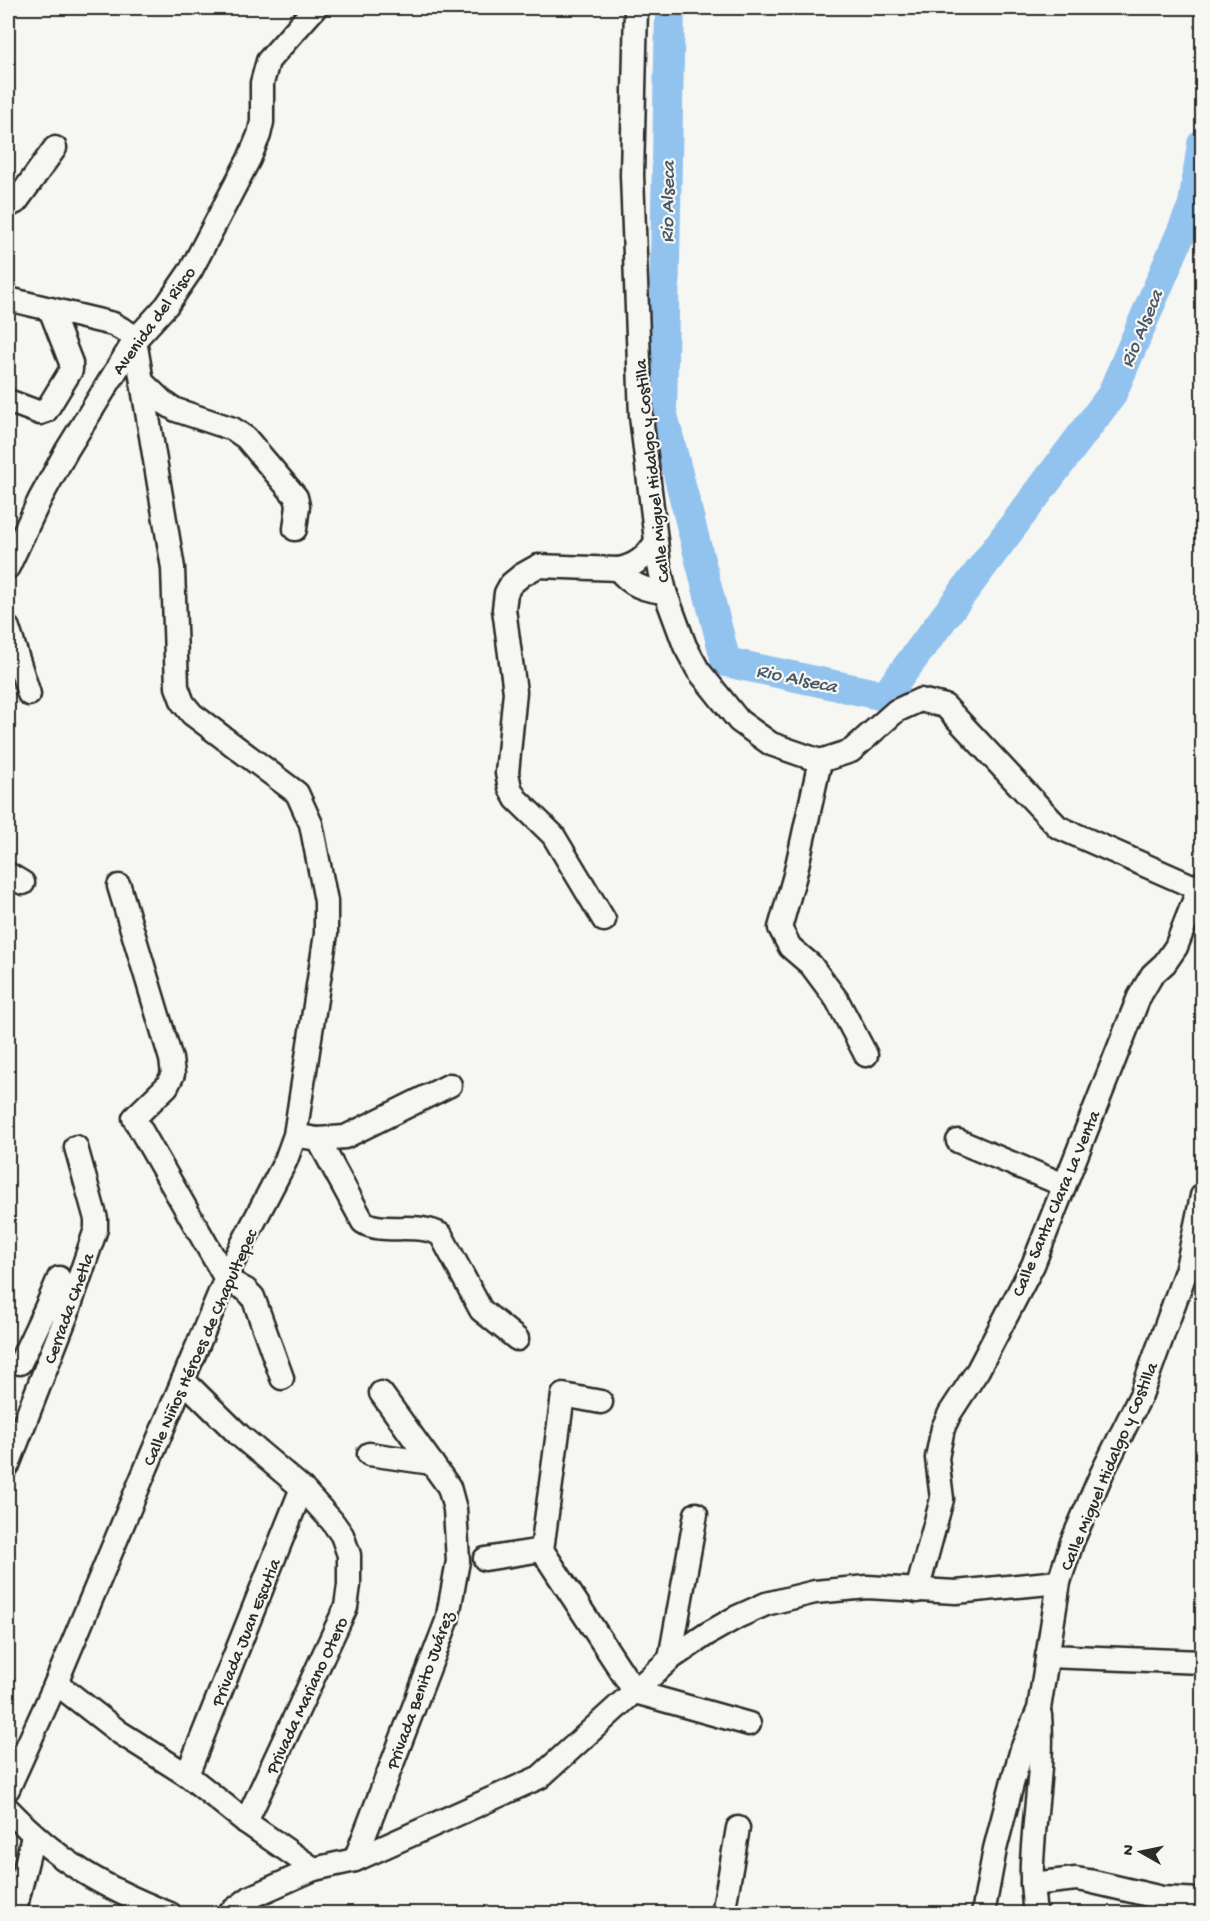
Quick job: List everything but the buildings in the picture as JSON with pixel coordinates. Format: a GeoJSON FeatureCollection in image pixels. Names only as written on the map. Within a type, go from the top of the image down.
{"type":"FeatureCollection","features":[{"type":"Feature","properties":{"kind":"street","name":"Avenida del Risco"},"geometry":{"type":"LineString","coordinates":[[9,560],[67,450],[135,340],[167,305],[191,270],[249,159],[259,135],[262,122],[262,83],[268,61],[315,8]]}},
{"type":"Feature","properties":{"kind":"street","name":"Calle Miguel Hidalgo y Costilla"},"geometry":{"type":"LineString","coordinates":[[636,8],[632,175],[638,346],[641,416],[658,565],[665,592],[698,670],[739,721],[771,744],[820,761]]}},
{"type":"Feature","properties":{"kind":"street"},"geometry":{"type":"LineString","coordinates":[[8,206],[16,202],[55,148]]}},
{"type":"Feature","properties":{"kind":"street"},"geometry":{"type":"LineString","coordinates":[[8,298],[113,324],[129,333],[135,340]]}},
{"type":"Feature","properties":{"kind":"street"},"geometry":{"type":"LineString","coordinates":[[8,401],[40,413],[45,411],[71,370],[71,363],[50,309]]}},
{"type":"Feature","properties":{"kind":"street","name":"Calle Niños Héroes de Chapultepec"},"geometry":{"type":"LineString","coordinates":[[8,1790],[56,1683],[226,1279],[286,1160],[295,1135],[326,934],[326,902],[311,824],[297,793],[192,714],[183,703],[177,687],[173,568],[135,340]]}},
{"type":"Feature","properties":{"kind":"street"},"geometry":{"type":"LineString","coordinates":[[142,382],[163,402],[176,410],[233,429],[246,438],[296,498],[298,506],[296,530]]}},
{"type":"Feature","properties":{"kind":"street"},"geometry":{"type":"LineString","coordinates":[[604,920],[553,836],[516,800],[510,788],[507,773],[515,692],[504,609],[506,593],[511,584],[538,566],[618,569],[629,567],[640,561],[656,542]]}},
{"type":"Feature","properties":{"kind":"street"},"geometry":{"type":"LineString","coordinates":[[618,569],[636,586],[665,592]]}},
{"type":"Feature","properties":{"kind":"street"},"geometry":{"type":"LineString","coordinates":[[8,628],[29,694]]}},
{"type":"Feature","properties":{"kind":"street"},"geometry":{"type":"LineString","coordinates":[[866,1055],[837,1000],[811,965],[790,947],[780,928],[795,875],[820,761],[851,751],[896,711],[920,700],[945,706],[1058,827],[1201,888]]}},
{"type":"Feature","properties":{"kind":"street"},"geometry":{"type":"LineString","coordinates":[[119,886],[171,1059],[173,1074],[167,1086],[134,1118],[226,1279],[246,1290],[253,1297],[282,1378]]}},
{"type":"Feature","properties":{"kind":"street","name":"Calle Santa Clara La Venta"},"geometry":{"type":"LineString","coordinates":[[917,1591],[942,1499],[937,1458],[943,1428],[978,1370],[1033,1265],[1139,997],[1152,975],[1165,963],[1176,947],[1201,888]]}},
{"type":"Feature","properties":{"kind":"street"},"geometry":{"type":"LineString","coordinates":[[295,1135],[318,1139],[345,1137],[450,1084]]}},
{"type":"Feature","properties":{"kind":"street"},"geometry":{"type":"LineString","coordinates":[[318,1139],[363,1222],[376,1227],[430,1229],[441,1235],[481,1310],[517,1339]]}},
{"type":"Feature","properties":{"kind":"street"},"geometry":{"type":"LineString","coordinates":[[958,1141],[1064,1185]]}},
{"type":"Feature","properties":{"kind":"street","name":"Cerrada Chetla"},"geometry":{"type":"LineString","coordinates":[[8,1465],[57,1310],[96,1229],[96,1219],[76,1147]]}},
{"type":"Feature","properties":{"kind":"street","name":"Calle Miguel Hidalgo y Costilla"},"geometry":{"type":"LineString","coordinates":[[983,1914],[1012,1784],[1022,1749],[1039,1709],[1059,1582],[1072,1542],[1102,1473],[1141,1395],[1195,1271],[1203,1196]]}},
{"type":"Feature","properties":{"kind":"street"},"geometry":{"type":"LineString","coordinates":[[20,1363],[57,1310],[59,1278]]}},
{"type":"Feature","properties":{"kind":"street","name":"Privada Mariano Otero"},"geometry":{"type":"LineString","coordinates":[[183,1380],[239,1435],[302,1488],[342,1535],[349,1555],[346,1607],[246,1822]]}},
{"type":"Feature","properties":{"kind":"street","name":"Privada Benito Juárez"},"geometry":{"type":"LineString","coordinates":[[355,1860],[447,1621],[458,1562],[455,1509],[449,1487],[381,1393]]}},
{"type":"Feature","properties":{"kind":"street"},"geometry":{"type":"LineString","coordinates":[[601,1402],[563,1395],[542,1550],[634,1692],[749,1724]]}},
{"type":"Feature","properties":{"kind":"street"},"geometry":{"type":"LineString","coordinates":[[369,1454],[432,1463]]}},
{"type":"Feature","properties":{"kind":"street","name":"Privada Juan Escutia"},"geometry":{"type":"LineString","coordinates":[[187,1776],[302,1488]]}},
{"type":"Feature","properties":{"kind":"street"},"geometry":{"type":"LineString","coordinates":[[670,1659],[696,1514]]}},
{"type":"Feature","properties":{"kind":"street"},"geometry":{"type":"LineString","coordinates":[[485,1559],[542,1550]]}},
{"type":"Feature","properties":{"kind":"street"},"geometry":{"type":"LineString","coordinates":[[228,1914],[251,1897],[314,1869],[355,1860],[540,1777],[670,1659],[727,1623],[766,1604],[815,1592],[867,1587],[956,1592],[1059,1582]]}},
{"type":"Feature","properties":{"kind":"street"},"geometry":{"type":"LineString","coordinates":[[1047,1656],[1203,1662]]}},
{"type":"Feature","properties":{"kind":"street"},"geometry":{"type":"LineString","coordinates":[[56,1683],[119,1732],[187,1776],[246,1822],[314,1869]]}},
{"type":"Feature","properties":{"kind":"street"},"geometry":{"type":"LineString","coordinates":[[1035,1914],[1032,1862],[1042,1739],[1039,1709]]}},
{"type":"Feature","properties":{"kind":"street"},"geometry":{"type":"LineString","coordinates":[[8,1809],[33,1836],[67,1862],[101,1884],[170,1914]]}},
{"type":"Feature","properties":{"kind":"street"},"geometry":{"type":"LineString","coordinates":[[723,1914],[738,1828]]}},
{"type":"Feature","properties":{"kind":"street"},"geometry":{"type":"LineString","coordinates":[[14,1914],[33,1836]]}},
{"type":"Feature","properties":{"kind":"street"},"geometry":{"type":"LineString","coordinates":[[1032,1884],[1076,1879],[1162,1898],[1203,1900]]}},
{"type":"Feature","properties":{"kind":"waterway","name":"Rio Alseca"},"geometry":{"type":"LineString","coordinates":[[670,8],[662,411],[726,662],[885,696],[1111,396],[1193,205],[1202,144]]}}]}
